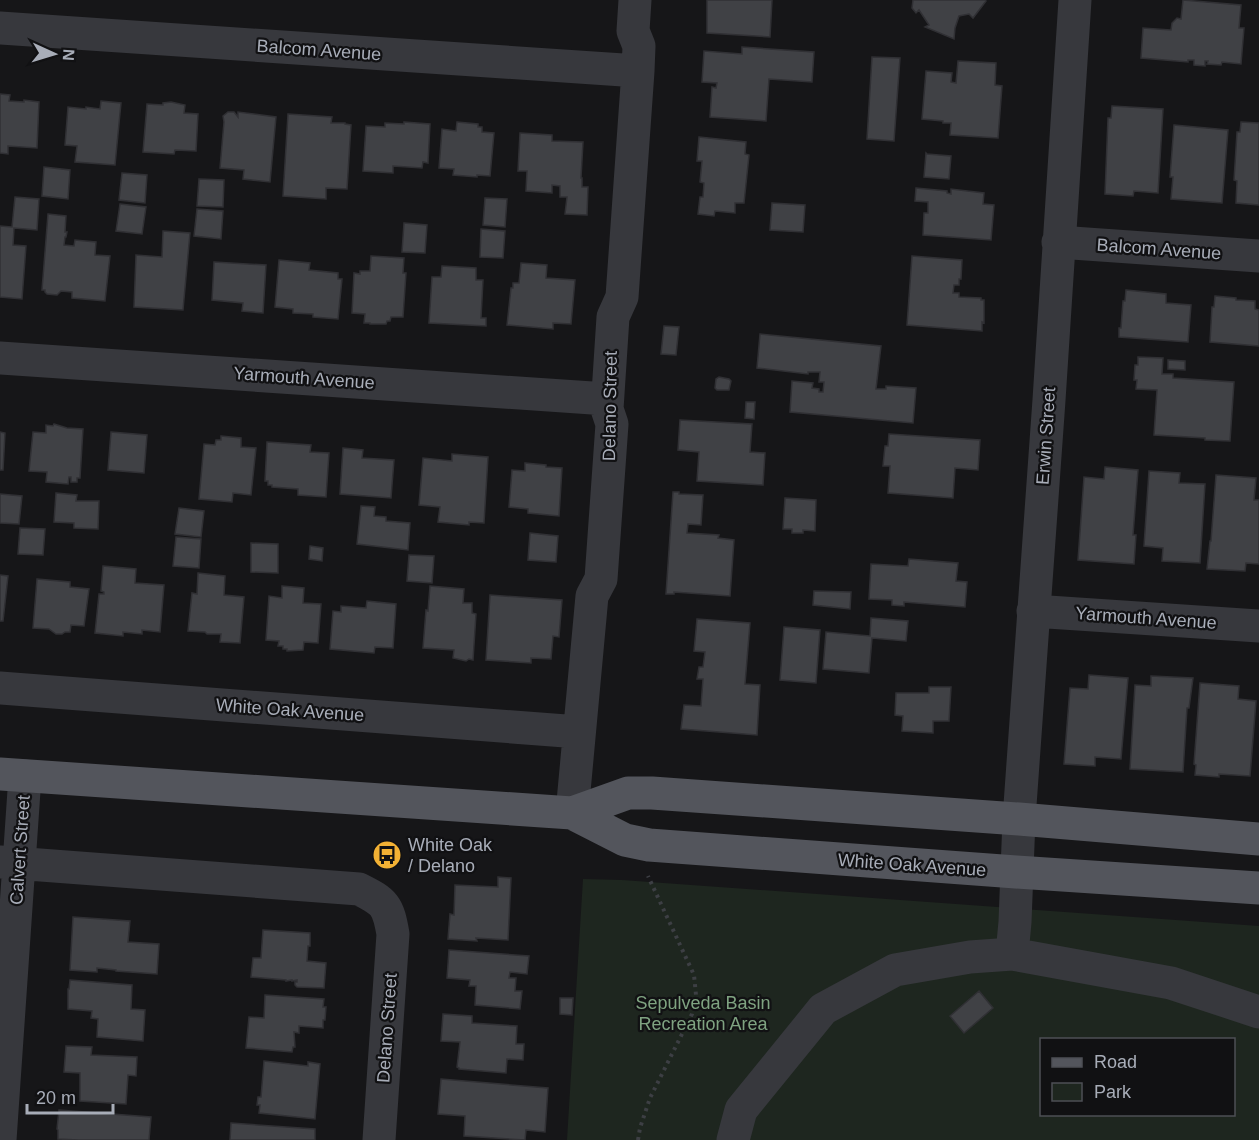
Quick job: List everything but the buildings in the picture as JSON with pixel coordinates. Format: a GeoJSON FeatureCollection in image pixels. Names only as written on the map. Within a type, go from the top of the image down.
{"type":"FeatureCollection","features":[{"type":"Feature","properties":{"kind":"main road","name":"White Oak Avenue"},"geometry":{"type":"LineString","coordinates":[[12,775],[572,813],[625,840],[649,845],[1259,888]]}},
{"type":"Feature","properties":{"kind":"main road","name":"White Oak Avenue"},"geometry":{"type":"LineString","coordinates":[[572,813],[628,793],[652,793],[1019,819],[1259,839]]}},
{"type":"Feature","properties":{"kind":"street","name":"Delano Street"},"geometry":{"type":"LineString","coordinates":[[572,813],[592,596],[602,579],[612,424],[607,409],[613,317],[622,297],[638,71],[639,46],[633,31],[635,0]]}},
{"type":"Feature","properties":{"kind":"street","name":"Erwin Street"},"geometry":{"type":"LineString","coordinates":[[1012,954],[1019,819],[1075,0]]}},
{"type":"Feature","properties":{"kind":"street","name":"Balcom Avenue"},"geometry":{"type":"LineString","coordinates":[[0,28],[638,71]]}},
{"type":"Feature","properties":{"kind":"street","name":"Balcom Avenue"},"geometry":{"type":"LineString","coordinates":[[1058,242],[1259,255]]}},
{"type":"Feature","properties":{"kind":"street","name":"Yarmouth Avenue"},"geometry":{"type":"LineString","coordinates":[[0,358],[608,399]]}},
{"type":"Feature","properties":{"kind":"street","name":"Yarmouth Avenue"},"geometry":{"type":"LineString","coordinates":[[1033,611],[1259,626]]}},
{"type":"Feature","properties":{"kind":"street","name":"White Oak Avenue"},"geometry":{"type":"LineString","coordinates":[[0,688],[579,732]]}},
{"type":"Feature","properties":{"kind":"street","name":"Calvert Street"},"geometry":{"type":"LineString","coordinates":[[0,1140],[12,775]]}},
{"type":"Feature","properties":{"kind":"street","name":"Delano Street"},"geometry":{"type":"LineString","coordinates":[[10,862],[359,890],[380,900],[390,917],[393,934],[379,1140]]}},
{"type":"Feature","properties":{"kind":"street"},"geometry":{"type":"LineString","coordinates":[[733,1140],[741,1110],[823,1009],[895,970],[970,957],[1012,954],[1171,983],[1259,1012]]}},
{"type":"Feature","properties":{"kind":"path"},"geometry":{"type":"LineString","coordinates":[[638,1140],[650,1098],[692,1014],[696,995],[694,975],[648,876],[649,845]]}},
{"type":"Feature","properties":{"kind":"green space","name":"Sepulveda Basin Recreation Area"},"geometry":{"type":"Polygon","coordinates":[[[583,879],[1259,926],[1259,1140],[567,1140],[583,879]]]}},
{"type":"Feature","properties":{"kind":"place","name":"White Oak / Delano"},"geometry":{"type":"Point","coordinates":[387,855]}}]}
